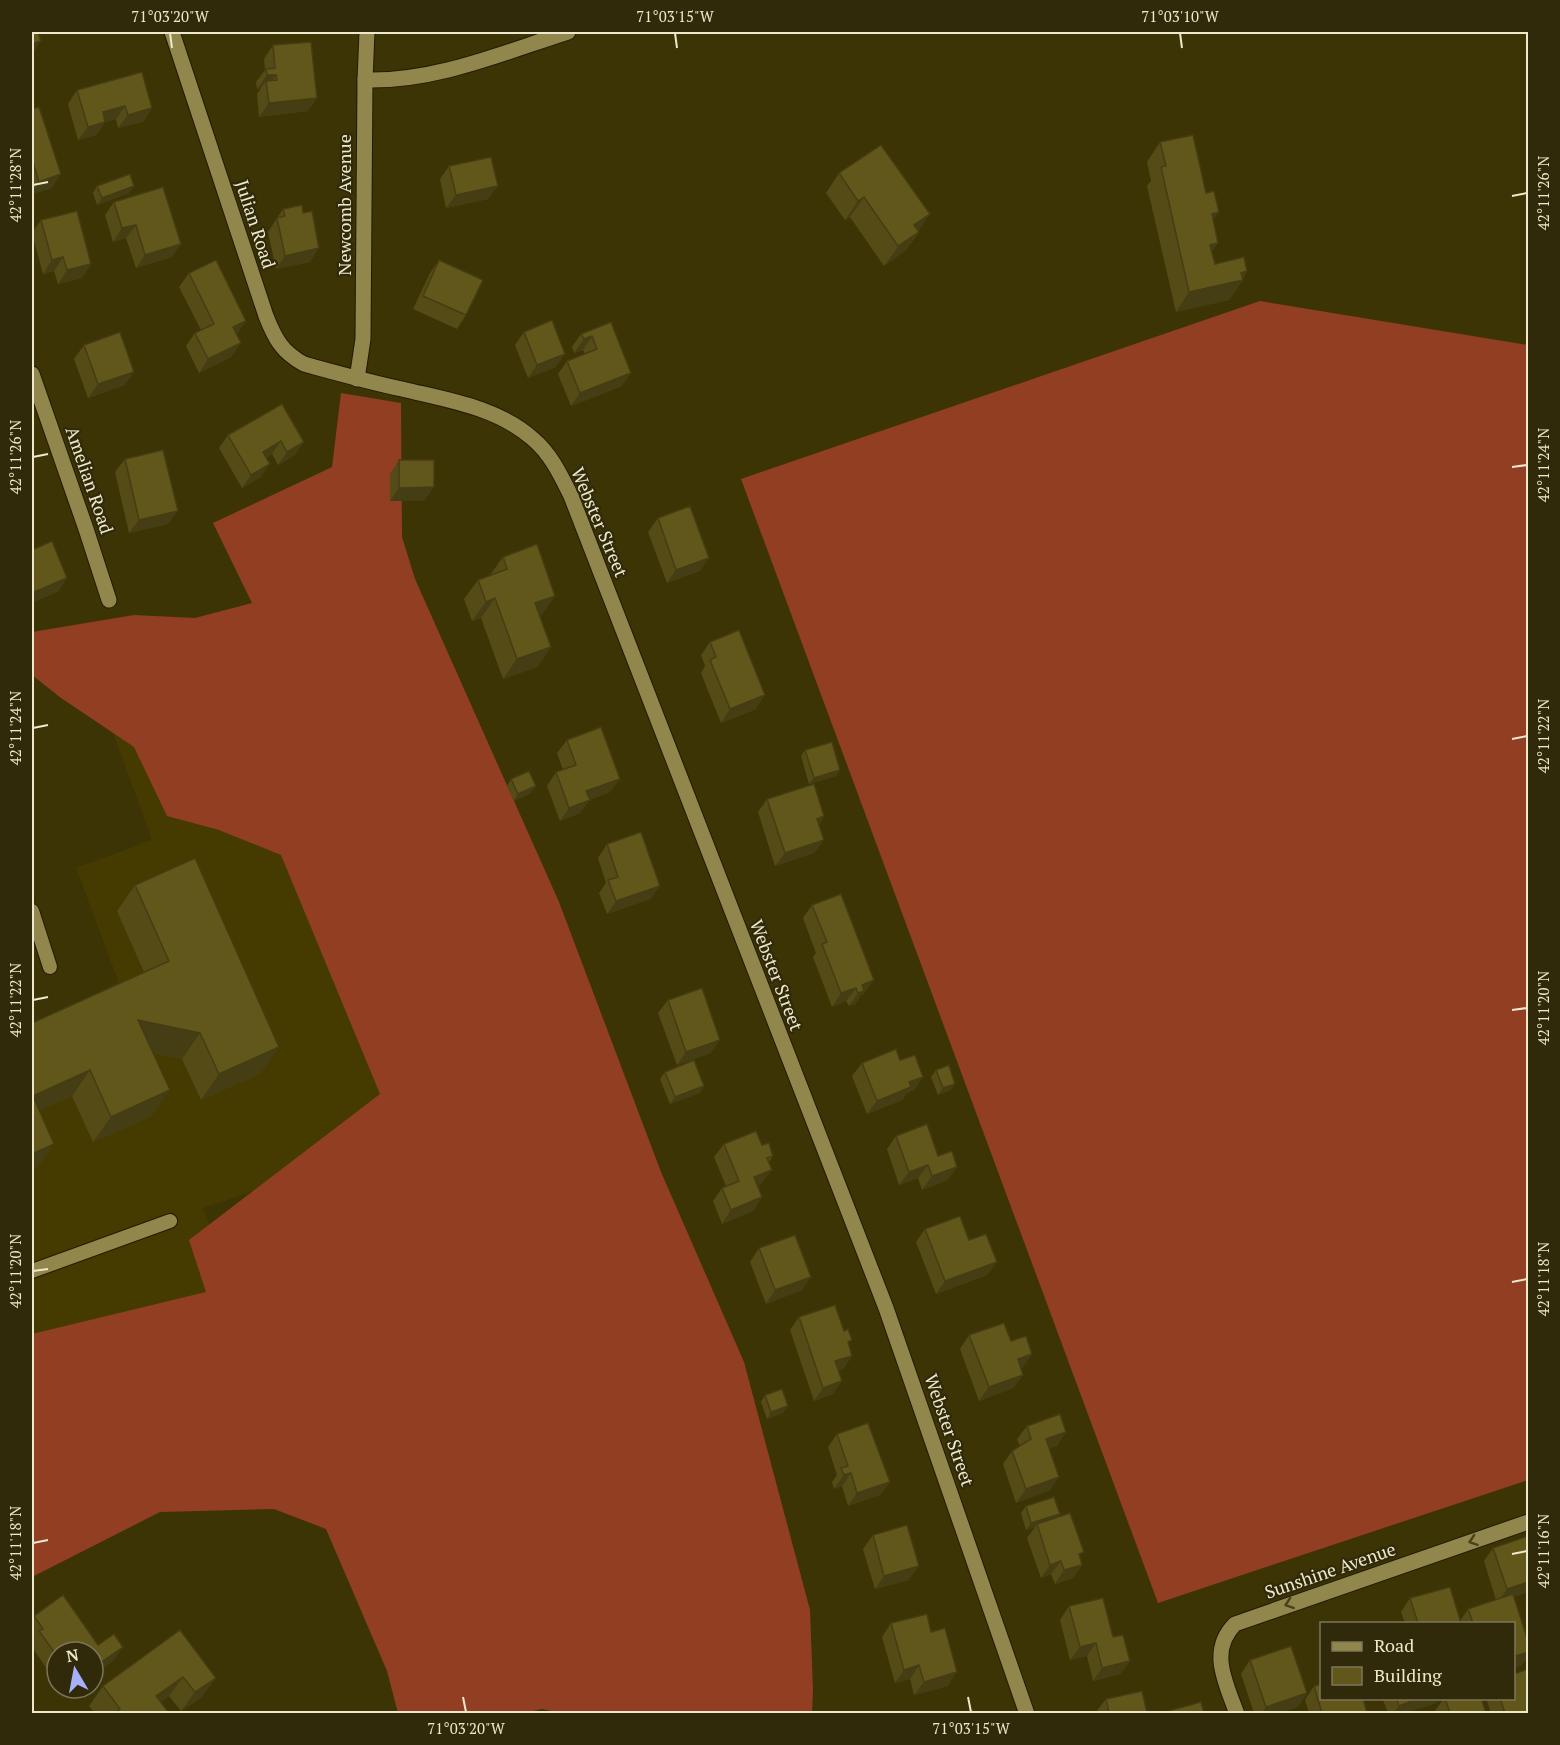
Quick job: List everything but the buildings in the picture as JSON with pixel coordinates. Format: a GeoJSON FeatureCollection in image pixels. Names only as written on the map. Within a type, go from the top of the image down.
{"type":"FeatureCollection","features":[{"type":"Feature","properties":{"kind":"street","name":"Julian Road"},"geometry":{"type":"LineString","coordinates":[[172,32],[272,331],[279,345],[291,357],[304,364],[357,379]]}},
{"type":"Feature","properties":{"kind":"street","name":"Newcomb Avenue"},"geometry":{"type":"LineString","coordinates":[[357,379],[363,339],[367,32]]}},
{"type":"Feature","properties":{"kind":"street"},"geometry":{"type":"LineString","coordinates":[[365,80],[383,81],[423,77],[568,32]]}},
{"type":"Feature","properties":{"kind":"street","name":"Amelian Road"},"geometry":{"type":"LineString","coordinates":[[32,374],[109,600]]}},
{"type":"Feature","properties":{"kind":"street","name":"Webster Street"},"geometry":{"type":"LineString","coordinates":[[357,379],[470,406],[503,418],[518,426],[535,440],[549,456],[566,485],[886,1308],[1027,1713]]}},
{"type":"Feature","properties":{"kind":"street","name":"Sunshine Avenue"},"geometry":{"type":"LineString","coordinates":[[1237,1713],[1225,1680],[1220,1647],[1223,1638],[1235,1624],[1528,1522]]}},
{"type":"Feature","properties":{"kind":"lane"},"geometry":{"type":"LineString","coordinates":[[32,911],[50,967]]}},
{"type":"Feature","properties":{"kind":"lane"},"geometry":{"type":"LineString","coordinates":[[32,1271],[170,1221]]}},
{"type":"Feature","properties":{"kind":"shaded area"},"geometry":{"type":"Polygon","coordinates":[[[1260,301],[1528,345],[1528,1480],[1158,1603],[741,479],[1260,301]]]}},
{"type":"Feature","properties":{"kind":"shaded area"},"geometry":{"type":"Polygon","coordinates":[[[341,393],[401,403],[402,537],[415,579],[559,902],[661,1172],[744,1362],[810,1610],[812,1713],[566,1714],[542,1709],[519,1714],[398,1713],[387,1671],[326,1529],[274,1509],[160,1512],[32,1577],[32,1334],[206,1292],[189,1240],[380,1094],[281,855],[219,830],[167,816],[134,747],[61,698],[32,675],[32,632],[134,615],[195,618],[252,603],[213,523],[332,467],[341,393]]]}},
{"type":"Feature","properties":{"kind":"shaded area"},"geometry":{"type":"Polygon","coordinates":[[[263,659],[434,1131],[203,1208],[245,1321],[32,1362],[32,1037],[123,994],[76,868],[152,840],[107,716],[263,659]]]}}]}
